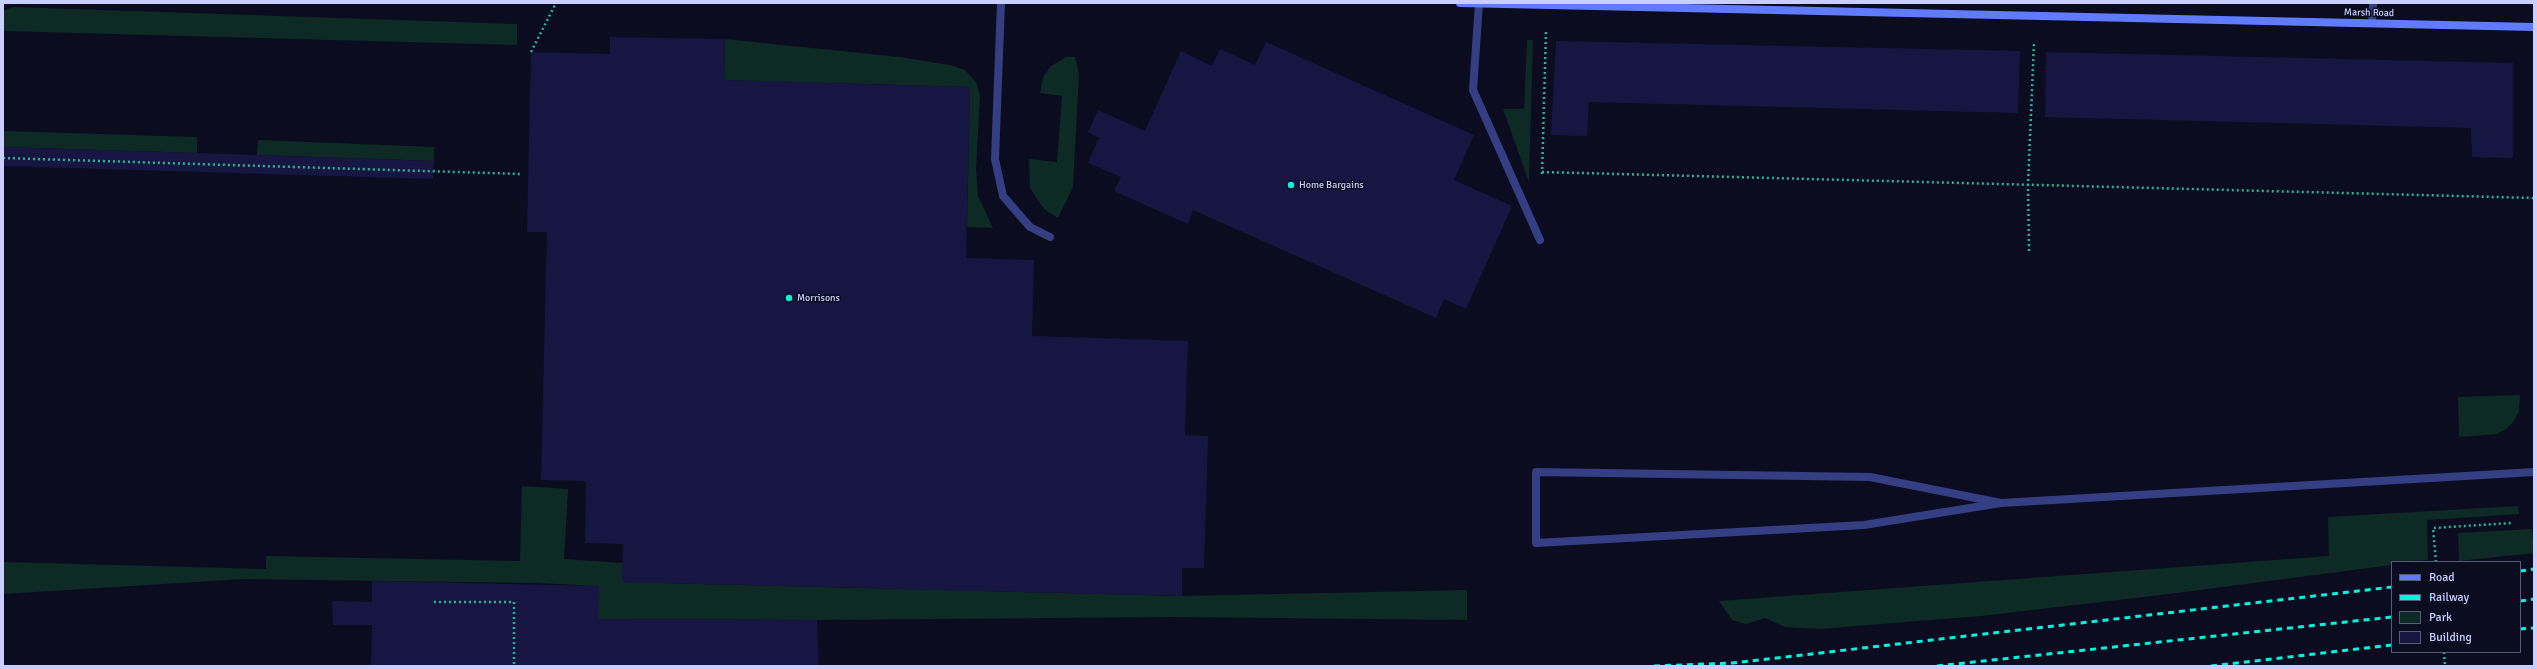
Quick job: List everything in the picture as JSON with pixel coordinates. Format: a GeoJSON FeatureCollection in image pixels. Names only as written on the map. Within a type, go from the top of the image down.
{"type":"FeatureCollection","features":[{"type":"Feature","properties":{"kind":"street"},"geometry":{"type":"LineString","coordinates":[[1001,3],[995,159],[1003,196],[1030,227],[1050,237]]}},
{"type":"Feature","properties":{"kind":"street","name":"Marsh Road"},"geometry":{"type":"LineString","coordinates":[[1460,3],[2534,27]]}},
{"type":"Feature","properties":{"kind":"street"},"geometry":{"type":"LineString","coordinates":[[1479,3],[1473,90],[1540,240]]}},
{"type":"Feature","properties":{"kind":"street"},"geometry":{"type":"LineString","coordinates":[[2372,23],[2373,3]]}},
{"type":"Feature","properties":{"kind":"street"},"geometry":{"type":"LineString","coordinates":[[2001,503],[1870,477],[1536,472],[1536,543],[1864,525],[2001,503],[2534,472]]}},
{"type":"Feature","properties":{"kind":"path"},"geometry":{"type":"LineString","coordinates":[[531,52],[556,3]]}},
{"type":"Feature","properties":{"kind":"path"},"geometry":{"type":"LineString","coordinates":[[2028,251],[2028,184],[2036,16]]}},
{"type":"Feature","properties":{"kind":"path"},"geometry":{"type":"LineString","coordinates":[[1542,180],[1546,26]]}},
{"type":"Feature","properties":{"kind":"path"},"geometry":{"type":"LineString","coordinates":[[3,158],[520,174]]}},
{"type":"Feature","properties":{"kind":"path"},"geometry":{"type":"LineString","coordinates":[[1542,172],[2534,198]]}},
{"type":"Feature","properties":{"kind":"path"},"geometry":{"type":"LineString","coordinates":[[2436,561],[2433,528],[2512,523]]}},
{"type":"Feature","properties":{"kind":"path"},"geometry":{"type":"LineString","coordinates":[[434,602],[514,602],[514,666]]}},
{"type":"Feature","properties":{"kind":"path"},"geometry":{"type":"LineString","coordinates":[[2444,653],[2445,666]]}},
{"type":"Feature","properties":{"kind":"green space"},"geometry":{"type":"Polygon","coordinates":[[[13,7],[517,24],[517,45],[3,31],[3,11],[13,7]]]}},
{"type":"Feature","properties":{"kind":"green space"},"geometry":{"type":"Polygon","coordinates":[[[725,39],[899,57],[950,65],[965,70],[976,82],[980,96],[976,168],[978,196],[993,228],[967,227],[970,87],[724,80],[725,39]]]}},
{"type":"Feature","properties":{"kind":"green space"},"geometry":{"type":"Polygon","coordinates":[[[1527,40],[1533,40],[1529,182],[1503,109],[1524,109],[1527,40]]]}},
{"type":"Feature","properties":{"kind":"green space"},"geometry":{"type":"Polygon","coordinates":[[[1066,57],[1075,57],[1079,73],[1073,187],[1058,218],[1044,209],[1030,188],[1029,159],[1057,162],[1062,96],[1040,93],[1043,77],[1051,66],[1066,57]]]}},
{"type":"Feature","properties":{"kind":"green space"},"geometry":{"type":"Polygon","coordinates":[[[3,131],[197,137],[197,153],[3,147],[3,131]]]}},
{"type":"Feature","properties":{"kind":"green space"},"geometry":{"type":"Polygon","coordinates":[[[258,140],[434,147],[434,161],[257,155],[258,140]]]}},
{"type":"Feature","properties":{"kind":"green space"},"geometry":{"type":"Polygon","coordinates":[[[2520,395],[2519,411],[2514,421],[2506,429],[2497,434],[2459,437],[2458,397],[2520,395]]]}},
{"type":"Feature","properties":{"kind":"green space"},"geometry":{"type":"Polygon","coordinates":[[[522,486],[568,489],[564,559],[623,563],[622,582],[1182,596],[1467,590],[1467,620],[1174,617],[817,620],[598,619],[598,586],[536,583],[243,579],[3,594],[3,562],[266,569],[266,556],[520,561],[522,486]]]}},
{"type":"Feature","properties":{"kind":"green space"},"geometry":{"type":"Polygon","coordinates":[[[2518,506],[2519,514],[2427,520],[2428,560],[2391,561],[2391,565],[2169,594],[1981,616],[1819,629],[1785,627],[1765,618],[1746,624],[1732,620],[1719,601],[2329,556],[2328,517],[2518,506]]]}},
{"type":"Feature","properties":{"kind":"green space"},"geometry":{"type":"Polygon","coordinates":[[[2532,529],[2534,553],[2459,561],[2458,533],[2532,529]]]}},
{"type":"Feature","properties":{"kind":"building","name":"Morrisons"},"geometry":{"type":"Polygon","coordinates":[[[610,37],[725,39],[724,80],[970,87],[966,258],[1034,260],[1032,336],[1188,341],[1185,435],[1208,436],[1204,568],[1182,568],[1182,596],[622,582],[623,544],[585,543],[586,481],[541,480],[547,232],[527,232],[531,52],[610,54],[610,37]]]}},
{"type":"Feature","properties":{"kind":"building"},"geometry":{"type":"Polygon","coordinates":[[[1556,41],[2020,51],[2018,113],[1589,102],[1587,136],[1551,135],[1556,41]]]}},
{"type":"Feature","properties":{"kind":"building","name":"Home Bargains"},"geometry":{"type":"Polygon","coordinates":[[[1266,42],[1474,135],[1454,180],[1512,206],[1466,309],[1444,299],[1436,318],[1193,210],[1188,224],[1114,191],[1121,177],[1088,163],[1099,138],[1088,132],[1098,110],[1145,131],[1181,51],[1212,66],[1220,49],[1255,65],[1266,42]]]}},
{"type":"Feature","properties":{"kind":"building"},"geometry":{"type":"Polygon","coordinates":[[[2046,52],[2513,63],[2513,158],[2472,157],[2471,128],[2045,117],[2046,52]]]}},
{"type":"Feature","properties":{"kind":"building"},"geometry":{"type":"Polygon","coordinates":[[[3,147],[434,161],[433,179],[3,166],[3,147]]]}},
{"type":"Feature","properties":{"kind":"building"},"geometry":{"type":"Polygon","coordinates":[[[372,581],[599,586],[598,619],[817,620],[819,666],[371,666],[372,625],[333,625],[332,601],[372,602],[372,581]]]}},
{"type":"Feature","properties":{"kind":"railway"},"geometry":{"type":"LineString","coordinates":[[2521,571],[2534,569]]}},
{"type":"Feature","properties":{"kind":"railway"},"geometry":{"type":"LineString","coordinates":[[1654,666],[1733,663],[2391,587]]}},
{"type":"Feature","properties":{"kind":"railway"},"geometry":{"type":"LineString","coordinates":[[2521,601],[2534,599]]}},
{"type":"Feature","properties":{"kind":"railway"},"geometry":{"type":"LineString","coordinates":[[1937,666],[2391,617]]}},
{"type":"Feature","properties":{"kind":"railway"},"geometry":{"type":"LineString","coordinates":[[2521,629],[2534,628]]}},
{"type":"Feature","properties":{"kind":"railway"},"geometry":{"type":"LineString","coordinates":[[2211,666],[2391,645]]}},
{"type":"Feature","properties":{"kind":"place","name":"Home Bargains"},"geometry":{"type":"Point","coordinates":[1291,185]}},
{"type":"Feature","properties":{"kind":"place","name":"Morrisons"},"geometry":{"type":"Point","coordinates":[789,298]}}]}
